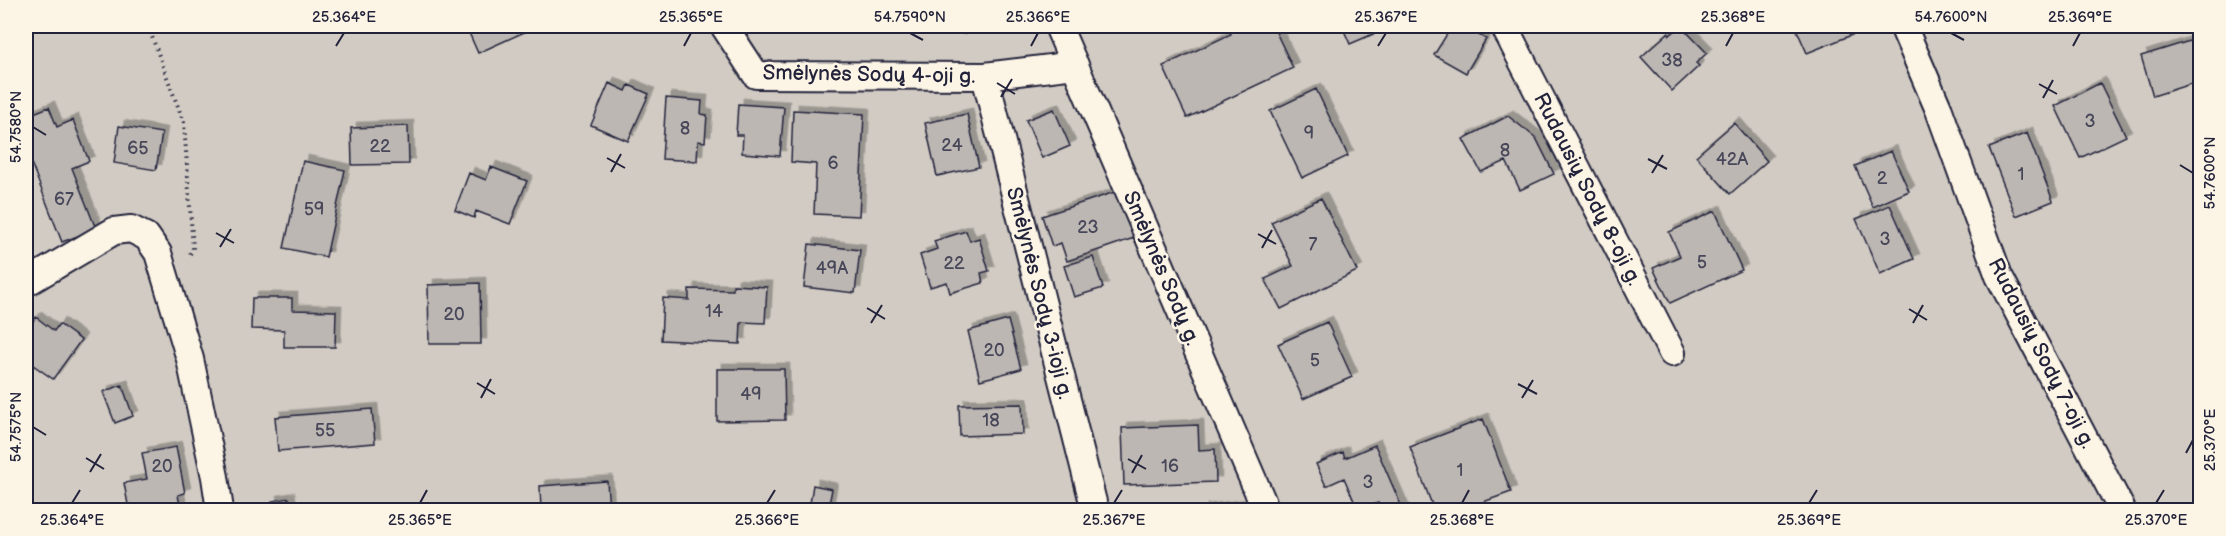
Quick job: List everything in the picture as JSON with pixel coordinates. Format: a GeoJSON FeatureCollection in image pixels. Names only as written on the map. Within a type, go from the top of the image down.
{"type":"FeatureCollection","features":[{"type":"Feature","properties":{"kind":"street","name":"Smėlynės Sodų 4-oji g."},"geometry":{"type":"LineString","coordinates":[[724,26],[756,75],[985,76],[1075,65]]}},
{"type":"Feature","properties":{"kind":"street","name":"Smėlynės Sodų g."},"geometry":{"type":"LineString","coordinates":[[1058,26],[1266,510]]}},
{"type":"Feature","properties":{"kind":"street","name":"Rudausių Sodų 8-oji g."},"geometry":{"type":"LineString","coordinates":[[1504,26],[1672,352]]}},
{"type":"Feature","properties":{"kind":"street","name":"Rudausių Sodų 7-oji g."},"geometry":{"type":"LineString","coordinates":[[1903,26],[1939,110],[1999,276],[2122,510]]}},
{"type":"Feature","properties":{"kind":"street","name":"Smėlynės Sodų 3-ioji g."},"geometry":{"type":"LineString","coordinates":[[985,76],[1095,510]]}},
{"type":"Feature","properties":{"kind":"street"},"geometry":{"type":"LineString","coordinates":[[26,283],[114,231],[131,229],[147,237],[158,253],[190,359],[220,510]]}},
{"type":"Feature","properties":{"kind":"path"},"geometry":{"type":"LineString","coordinates":[[148,26],[184,123],[193,249],[169,290]]}},
{"type":"Feature","properties":{"kind":"shaded area"},"geometry":{"type":"Polygon","coordinates":[[[26,26],[2200,26],[2200,510],[26,510],[26,26]]]}},
{"type":"Feature","properties":{"kind":"building"},"geometry":{"type":"Polygon","coordinates":[[[466,26],[530,26],[531,29],[478,53],[466,26]]]}},
{"type":"Feature","properties":{"kind":"building"},"geometry":{"type":"Polygon","coordinates":[[[961,26],[989,26],[964,34],[961,26]]]}},
{"type":"Feature","properties":{"kind":"building"},"geometry":{"type":"Polygon","coordinates":[[[1227,26],[1273,26],[1293,68],[1187,118],[1163,66],[1231,34],[1227,26]]]}},
{"type":"Feature","properties":{"kind":"building"},"geometry":{"type":"Polygon","coordinates":[[[1342,26],[1392,26],[1350,44],[1342,26]]]}},
{"type":"Feature","properties":{"kind":"building"},"geometry":{"type":"Polygon","coordinates":[[[1452,26],[1463,26],[1486,39],[1466,73],[1434,55],[1452,26]]]}},
{"type":"Feature","properties":{"kind":"building"},"geometry":{"type":"Polygon","coordinates":[[[1681,26],[1707,53],[1696,63],[1699,66],[1672,91],[1641,57],[1668,33],[1670,35],[1681,26]]]}},
{"type":"Feature","properties":{"kind":"building"},"geometry":{"type":"Polygon","coordinates":[[[1795,26],[1862,26],[1864,30],[1807,53],[1795,26]]]}},
{"type":"Feature","properties":{"kind":"building"},"geometry":{"type":"Polygon","coordinates":[[[2196,39],[2200,53],[2200,81],[2153,96],[2141,56],[2196,39]]]}},
{"type":"Feature","properties":{"kind":"building"},"geometry":{"type":"Polygon","coordinates":[[[609,83],[626,91],[629,85],[649,94],[628,141],[591,125],[609,83]]]}},
{"type":"Feature","properties":{"kind":"building"},"geometry":{"type":"Polygon","coordinates":[[[2100,83],[2126,136],[2080,158],[2055,106],[2100,83]]]}},
{"type":"Feature","properties":{"kind":"building"},"geometry":{"type":"Polygon","coordinates":[[[1316,89],[1348,156],[1302,178],[1270,111],[1316,89]]]}},
{"type":"Feature","properties":{"kind":"building"},"geometry":{"type":"Polygon","coordinates":[[[666,98],[702,101],[701,114],[707,115],[705,142],[698,141],[697,161],[662,159],[666,98]]]}},
{"type":"Feature","properties":{"kind":"building"},"geometry":{"type":"Polygon","coordinates":[[[738,104],[784,107],[780,156],[742,153],[743,135],[736,135],[738,104]]]}},
{"type":"Feature","properties":{"kind":"building"},"geometry":{"type":"Polygon","coordinates":[[[49,107],[57,127],[73,120],[89,161],[72,168],[96,229],[62,242],[28,155],[26,157],[26,116],[49,107]]]}},
{"type":"Feature","properties":{"kind":"building"},"geometry":{"type":"Polygon","coordinates":[[[1054,109],[1070,146],[1042,158],[1026,120],[1054,109]]]}},
{"type":"Feature","properties":{"kind":"building"},"geometry":{"type":"Polygon","coordinates":[[[793,110],[864,114],[859,216],[814,214],[816,164],[791,162],[793,110]]]}},
{"type":"Feature","properties":{"kind":"building"},"geometry":{"type":"Polygon","coordinates":[[[967,114],[979,167],[937,176],[925,123],[967,114]]]}},
{"type":"Feature","properties":{"kind":"building"},"geometry":{"type":"Polygon","coordinates":[[[1508,116],[1536,138],[1554,174],[1520,190],[1506,161],[1481,172],[1463,139],[1508,116]]]}},
{"type":"Feature","properties":{"kind":"building"},"geometry":{"type":"Polygon","coordinates":[[[1734,123],[1767,161],[1730,194],[1696,156],[1734,123]]]}},
{"type":"Feature","properties":{"kind":"building"},"geometry":{"type":"Polygon","coordinates":[[[119,126],[162,133],[156,170],[114,163],[119,126]]]}},
{"type":"Feature","properties":{"kind":"building"},"geometry":{"type":"Polygon","coordinates":[[[408,126],[409,164],[352,165],[351,128],[408,126]]]}},
{"type":"Feature","properties":{"kind":"building"},"geometry":{"type":"Polygon","coordinates":[[[2027,133],[2053,201],[2016,216],[1989,148],[2027,133]]]}},
{"type":"Feature","properties":{"kind":"building"},"geometry":{"type":"Polygon","coordinates":[[[1891,151],[1909,191],[1873,207],[1855,166],[1891,151]]]}},
{"type":"Feature","properties":{"kind":"building"},"geometry":{"type":"Polygon","coordinates":[[[303,161],[345,170],[326,257],[284,248],[303,161]]]}},
{"type":"Feature","properties":{"kind":"building"},"geometry":{"type":"Polygon","coordinates":[[[491,167],[527,181],[510,224],[476,211],[474,218],[455,210],[469,173],[486,180],[491,167]]]}},
{"type":"Feature","properties":{"kind":"building"},"geometry":{"type":"Polygon","coordinates":[[[1118,191],[1134,238],[1067,261],[1061,243],[1052,246],[1042,216],[1118,191]]]}},
{"type":"Feature","properties":{"kind":"building"},"geometry":{"type":"Polygon","coordinates":[[[1321,198],[1357,271],[1281,309],[1265,279],[1293,266],[1271,222],[1321,198]]]}},
{"type":"Feature","properties":{"kind":"building"},"geometry":{"type":"Polygon","coordinates":[[[1890,205],[1914,259],[1880,274],[1856,219],[1890,205]]]}},
{"type":"Feature","properties":{"kind":"building"},"geometry":{"type":"Polygon","coordinates":[[[1715,211],[1742,270],[1670,303],[1653,268],[1680,256],[1669,232],[1715,211]]]}},
{"type":"Feature","properties":{"kind":"building"},"geometry":{"type":"Polygon","coordinates":[[[966,231],[970,241],[979,238],[989,271],[981,273],[983,283],[950,293],[947,282],[930,287],[920,255],[937,249],[934,241],[966,231]]]}},
{"type":"Feature","properties":{"kind":"building"},"geometry":{"type":"Polygon","coordinates":[[[809,244],[860,250],[855,293],[804,287],[809,244]]]}},
{"type":"Feature","properties":{"kind":"building"},"geometry":{"type":"Polygon","coordinates":[[[1093,257],[1103,288],[1074,297],[1064,266],[1093,257]]]}},
{"type":"Feature","properties":{"kind":"building"},"geometry":{"type":"Polygon","coordinates":[[[480,283],[481,344],[429,344],[428,285],[480,283]]]}},
{"type":"Feature","properties":{"kind":"building"},"geometry":{"type":"Polygon","coordinates":[[[733,285],[767,287],[765,323],[741,322],[740,344],[661,340],[663,298],[689,300],[689,289],[733,290],[733,285]]]}},
{"type":"Feature","properties":{"kind":"building"},"geometry":{"type":"Polygon","coordinates":[[[252,298],[292,298],[292,310],[336,311],[335,347],[284,347],[284,330],[251,329],[252,298]]]}},
{"type":"Feature","properties":{"kind":"building"},"geometry":{"type":"Polygon","coordinates":[[[36,317],[54,331],[59,324],[81,340],[53,379],[33,365],[26,375],[26,328],[36,317]]]}},
{"type":"Feature","properties":{"kind":"building"},"geometry":{"type":"Polygon","coordinates":[[[1008,320],[1021,369],[980,380],[968,331],[1008,320]]]}},
{"type":"Feature","properties":{"kind":"building"},"geometry":{"type":"Polygon","coordinates":[[[1327,322],[1352,377],[1303,399],[1278,344],[1327,322]]]}},
{"type":"Feature","properties":{"kind":"building"},"geometry":{"type":"Polygon","coordinates":[[[717,369],[784,369],[785,420],[717,421],[717,369]]]}},
{"type":"Feature","properties":{"kind":"building"},"geometry":{"type":"Polygon","coordinates":[[[122,385],[133,416],[115,423],[103,392],[122,385]]]}},
{"type":"Feature","properties":{"kind":"building"},"geometry":{"type":"Polygon","coordinates":[[[1022,404],[1023,434],[960,436],[959,405],[1022,404]]]}},
{"type":"Feature","properties":{"kind":"building"},"geometry":{"type":"Polygon","coordinates":[[[372,409],[375,443],[278,451],[275,417],[372,409]]]}},
{"type":"Feature","properties":{"kind":"building"},"geometry":{"type":"Polygon","coordinates":[[[1483,419],[1511,492],[1461,510],[1434,510],[1410,447],[1483,419]]]}},
{"type":"Feature","properties":{"kind":"building"},"geometry":{"type":"Polygon","coordinates":[[[1198,425],[1199,450],[1215,449],[1216,482],[1124,485],[1122,428],[1198,425]]]}},
{"type":"Feature","properties":{"kind":"building"},"geometry":{"type":"Polygon","coordinates":[[[1375,445],[1403,510],[1381,510],[1378,503],[1358,510],[1344,478],[1326,486],[1316,464],[1343,452],[1345,458],[1375,445]]]}},
{"type":"Feature","properties":{"kind":"building"},"geometry":{"type":"Polygon","coordinates":[[[176,447],[185,493],[178,495],[181,510],[129,510],[124,483],[147,479],[142,453],[176,447]]]}},
{"type":"Feature","properties":{"kind":"building"},"geometry":{"type":"Polygon","coordinates":[[[607,481],[609,510],[541,510],[540,486],[607,481]]]}},
{"type":"Feature","properties":{"kind":"building"},"geometry":{"type":"Polygon","coordinates":[[[813,485],[832,489],[828,510],[809,510],[813,485]]]}},
{"type":"Feature","properties":{"kind":"building"},"geometry":{"type":"Polygon","coordinates":[[[289,498],[291,510],[274,510],[272,501],[289,498]]]}},
{"type":"Feature","properties":{"kind":"building"},"geometry":{"type":"Polygon","coordinates":[[[1240,505],[1240,510],[1201,510],[1240,505]]]}}]}
